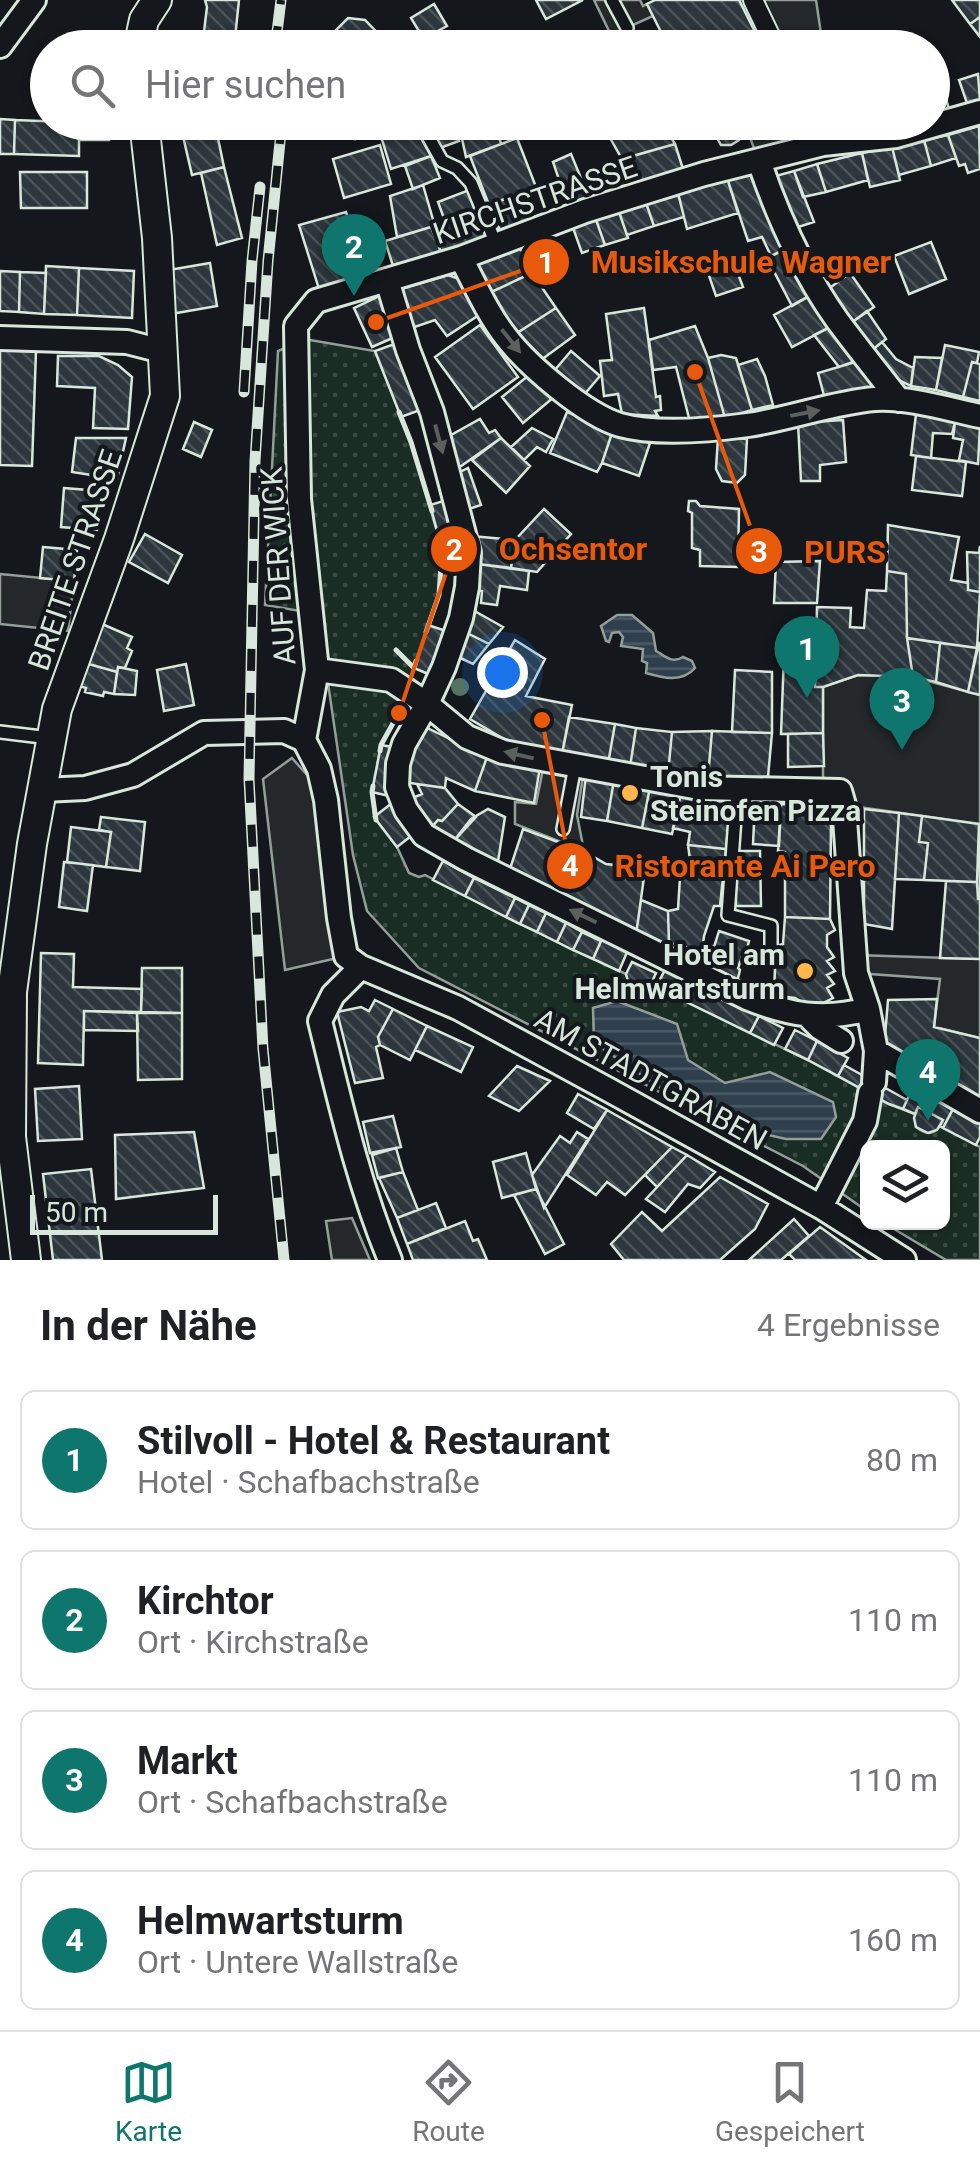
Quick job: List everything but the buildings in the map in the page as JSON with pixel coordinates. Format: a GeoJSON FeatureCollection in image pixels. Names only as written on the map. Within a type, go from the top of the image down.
{"type":"FeatureCollection","features":[{"type":"Feature","properties":{"kind":"street"},"geometry":{"type":"LineString","coordinates":[[0,46],[34,0]]}},
{"type":"Feature","properties":{"kind":"street"},"geometry":{"type":"LineString","coordinates":[[753,0],[767,30]]}},
{"type":"Feature","properties":{"kind":"street"},"geometry":{"type":"LineString","coordinates":[[142,30],[154,1]]}},
{"type":"Feature","properties":{"kind":"street","name":"KIRCHSTRASSE"},"geometry":{"type":"LineString","coordinates":[[950,121],[980,112]]}},
{"type":"Feature","properties":{"kind":"street","name":"BREITE STRASSE"},"geometry":{"type":"LineString","coordinates":[[26,1260],[11,1137],[6,991],[57,709],[119,540],[164,396],[157,238],[146,140]]}},
{"type":"Feature","properties":{"kind":"street","name":"KIRCHSTRASSE"},"geometry":{"type":"LineString","coordinates":[[296,326],[316,301],[461,258],[585,211],[759,161],[803,140]]}},
{"type":"Feature","properties":{"kind":"street"},"geometry":{"type":"LineString","coordinates":[[759,161],[777,213],[808,272],[836,318],[899,400]]}},
{"type":"Feature","properties":{"kind":"street"},"geometry":{"type":"LineString","coordinates":[[461,258],[506,338],[528,362],[580,404],[617,424],[658,431],[747,425],[874,399],[980,416]]}},
{"type":"Feature","properties":{"kind":"street"},"geometry":{"type":"LineString","coordinates":[[387,280],[432,412],[469,553],[461,618],[398,764],[398,788],[406,810],[424,834],[466,858],[747,998],[807,1015],[841,1016],[868,1009]]}},
{"type":"Feature","properties":{"kind":"street","name":"AUF DER WICK"},"geometry":{"type":"LineString","coordinates":[[296,326],[300,498],[317,670],[304,740]]}},
{"type":"Feature","properties":{"kind":"street"},"geometry":{"type":"LineString","coordinates":[[0,338],[127,342],[162,351]]}},
{"type":"Feature","properties":{"kind":"street"},"geometry":{"type":"LineString","coordinates":[[317,670],[391,680],[466,737],[503,752],[673,785],[840,792],[856,973],[876,1051],[866,1122],[822,1206]]}},
{"type":"Feature","properties":{"kind":"street"},"geometry":{"type":"LineString","coordinates":[[44,790],[85,788],[132,775],[204,734],[284,732],[304,740],[319,769],[326,800],[346,956],[360,967],[334,995],[320,1021],[356,1162],[390,1260]]}},
{"type":"Feature","properties":{"kind":"street","name":"AM STADTGRABEN"},"geometry":{"type":"LineString","coordinates":[[360,967],[458,1008],[822,1206],[904,1260]]}},
{"type":"Feature","properties":{"kind":"street"},"geometry":{"type":"LineString","coordinates":[[807,1015],[840,1042]]}},
{"type":"Feature","properties":{"kind":"street"},"geometry":{"type":"LineString","coordinates":[[876,1051],[914,1078],[980,1111]]}},
{"type":"Feature","properties":{"kind":"lane"},"geometry":{"type":"LineString","coordinates":[[612,0],[627,28]]}},
{"type":"Feature","properties":{"kind":"lane"},"geometry":{"type":"LineString","coordinates":[[430,140],[442,161],[458,168],[471,183],[496,244]]}},
{"type":"Feature","properties":{"kind":"lane"},"geometry":{"type":"LineString","coordinates":[[0,732],[52,738]]}},
{"type":"Feature","properties":{"kind":"lane"},"geometry":{"type":"LineString","coordinates":[[563,829],[575,766]]}},
{"type":"Feature","properties":{"kind":"lane"},"geometry":{"type":"LineString","coordinates":[[738,790],[728,915],[772,926],[771,955]]}},
{"type":"Feature","properties":{"kind":"green space"},"geometry":{"type":"Polygon","coordinates":[[[304,339],[375,351],[411,442],[444,556],[439,595],[402,707],[381,745],[372,792],[374,817],[397,847],[409,873],[425,875],[626,974],[637,988],[656,987],[808,1060],[915,1114],[916,1127],[922,1131],[931,1133],[940,1126],[980,1147],[980,1260],[946,1260],[896,1230],[950,1230],[950,1140],[860,1140],[860,1206],[803,1166],[419,968],[367,911],[353,855],[318,614],[265,605],[278,351],[304,339]]]}},
{"type":"Feature","properties":{"kind":"shaded area"},"geometry":{"type":"Polygon","coordinates":[[[594,0],[640,0],[653,16],[622,30],[609,30],[594,0]]]}},
{"type":"Feature","properties":{"kind":"shaded area"},"geometry":{"type":"Polygon","coordinates":[[[739,0],[816,0],[820,30],[754,30],[739,0]]]}},
{"type":"Feature","properties":{"kind":"shaded area"},"geometry":{"type":"Polygon","coordinates":[[[751,140],[816,140],[759,161],[751,140]]]}},
{"type":"Feature","properties":{"kind":"shaded area"},"geometry":{"type":"Polygon","coordinates":[[[0,574],[74,581],[68,631],[0,624],[0,574]]]}},
{"type":"Feature","properties":{"kind":"shaded area"},"geometry":{"type":"Polygon","coordinates":[[[858,675],[913,677],[980,695],[980,824],[844,805],[823,790],[823,687],[858,675]]]}},
{"type":"Feature","properties":{"kind":"shaded area"},"geometry":{"type":"Polygon","coordinates":[[[292,758],[315,784],[346,956],[285,970],[263,779],[292,758]]]}},
{"type":"Feature","properties":{"kind":"shaded area"},"geometry":{"type":"Polygon","coordinates":[[[543,769],[583,776],[577,815],[584,851],[515,824],[515,802],[536,804],[543,769]]]}},
{"type":"Feature","properties":{"kind":"shaded area"},"geometry":{"type":"Polygon","coordinates":[[[855,955],[980,959],[980,1038],[934,1027],[940,979],[856,973],[855,955]]]}},
{"type":"Feature","properties":{"kind":"shaded area"},"geometry":{"type":"Polygon","coordinates":[[[352,1218],[370,1260],[332,1260],[326,1221],[352,1218]]]}},
{"type":"Feature","properties":{"kind":"water"},"geometry":{"type":"Polygon","coordinates":[[[617,615],[632,615],[653,633],[656,651],[672,659],[683,657],[692,661],[695,668],[678,677],[646,673],[643,649],[621,646],[623,637],[619,632],[612,633],[606,641],[601,626],[617,615]]]}},
{"type":"Feature","properties":{"kind":"water"},"geometry":{"type":"Polygon","coordinates":[[[617,1001],[677,1024],[688,1060],[725,1083],[770,1072],[833,1102],[836,1117],[821,1139],[786,1139],[751,1131],[668,1093],[594,1043],[593,1008],[617,1001]]]}},
{"type":"Feature","properties":{"kind":"railway"},"geometry":{"type":"LineString","coordinates":[[277,30],[281,0]]}},
{"type":"Feature","properties":{"kind":"railway"},"geometry":{"type":"LineString","coordinates":[[280,140],[255,461],[249,779],[263,1049],[284,1260]]}},
{"type":"Feature","properties":{"kind":"railway"},"geometry":{"type":"LineString","coordinates":[[244,392],[260,187]]}},
{"type":"Feature","properties":{"kind":"wall"},"geometry":{"type":"LineString","coordinates":[[399,412],[432,511]]}},
{"type":"Feature","properties":{"kind":"wall"},"geometry":{"type":"LineString","coordinates":[[426,632],[439,595],[442,550]]}},
{"type":"Feature","properties":{"kind":"wall"},"geometry":{"type":"LineString","coordinates":[[396,650],[414,668],[416,661]]}},
{"type":"Feature","properties":{"kind":"wall"},"geometry":{"type":"LineString","coordinates":[[380,751],[402,707]]}},
{"type":"Feature","properties":{"kind":"wall"},"geometry":{"type":"LineString","coordinates":[[373,786],[376,820]]}},
{"type":"Feature","properties":{"kind":"place","name":"Kirchtor"},"geometry":{"type":"Point","coordinates":[354,296]}},
{"type":"Feature","properties":{"kind":"place","name":"Musikschule Wagner"},"geometry":{"type":"Point","coordinates":[376,322]}},
{"type":"Feature","properties":{"kind":"place","name":"PURS"},"geometry":{"type":"Point","coordinates":[695,372]}},
{"type":"Feature","properties":{"kind":"place","name":"Stilvoll - Hotel & Restaurant"},"geometry":{"type":"Point","coordinates":[807,698]}},
{"type":"Feature","properties":{"kind":"place","name":"Ochsentor"},"geometry":{"type":"Point","coordinates":[399,713]}},
{"type":"Feature","properties":{"kind":"place","name":"Ristorante Ai Pero"},"geometry":{"type":"Point","coordinates":[542,720]}},
{"type":"Feature","properties":{"kind":"place","name":"Markt"},"geometry":{"type":"Point","coordinates":[902,750]}},
{"type":"Feature","properties":{"kind":"place","name":"Tonis Steinofen Pizza"},"geometry":{"type":"Point","coordinates":[630,793]}},
{"type":"Feature","properties":{"kind":"place","name":"Hotel am Helmwartsturm"},"geometry":{"type":"Point","coordinates":[805,971]}},
{"type":"Feature","properties":{"kind":"place","name":"Helmwartsturm"},"geometry":{"type":"Point","coordinates":[928,1121]}}]}
